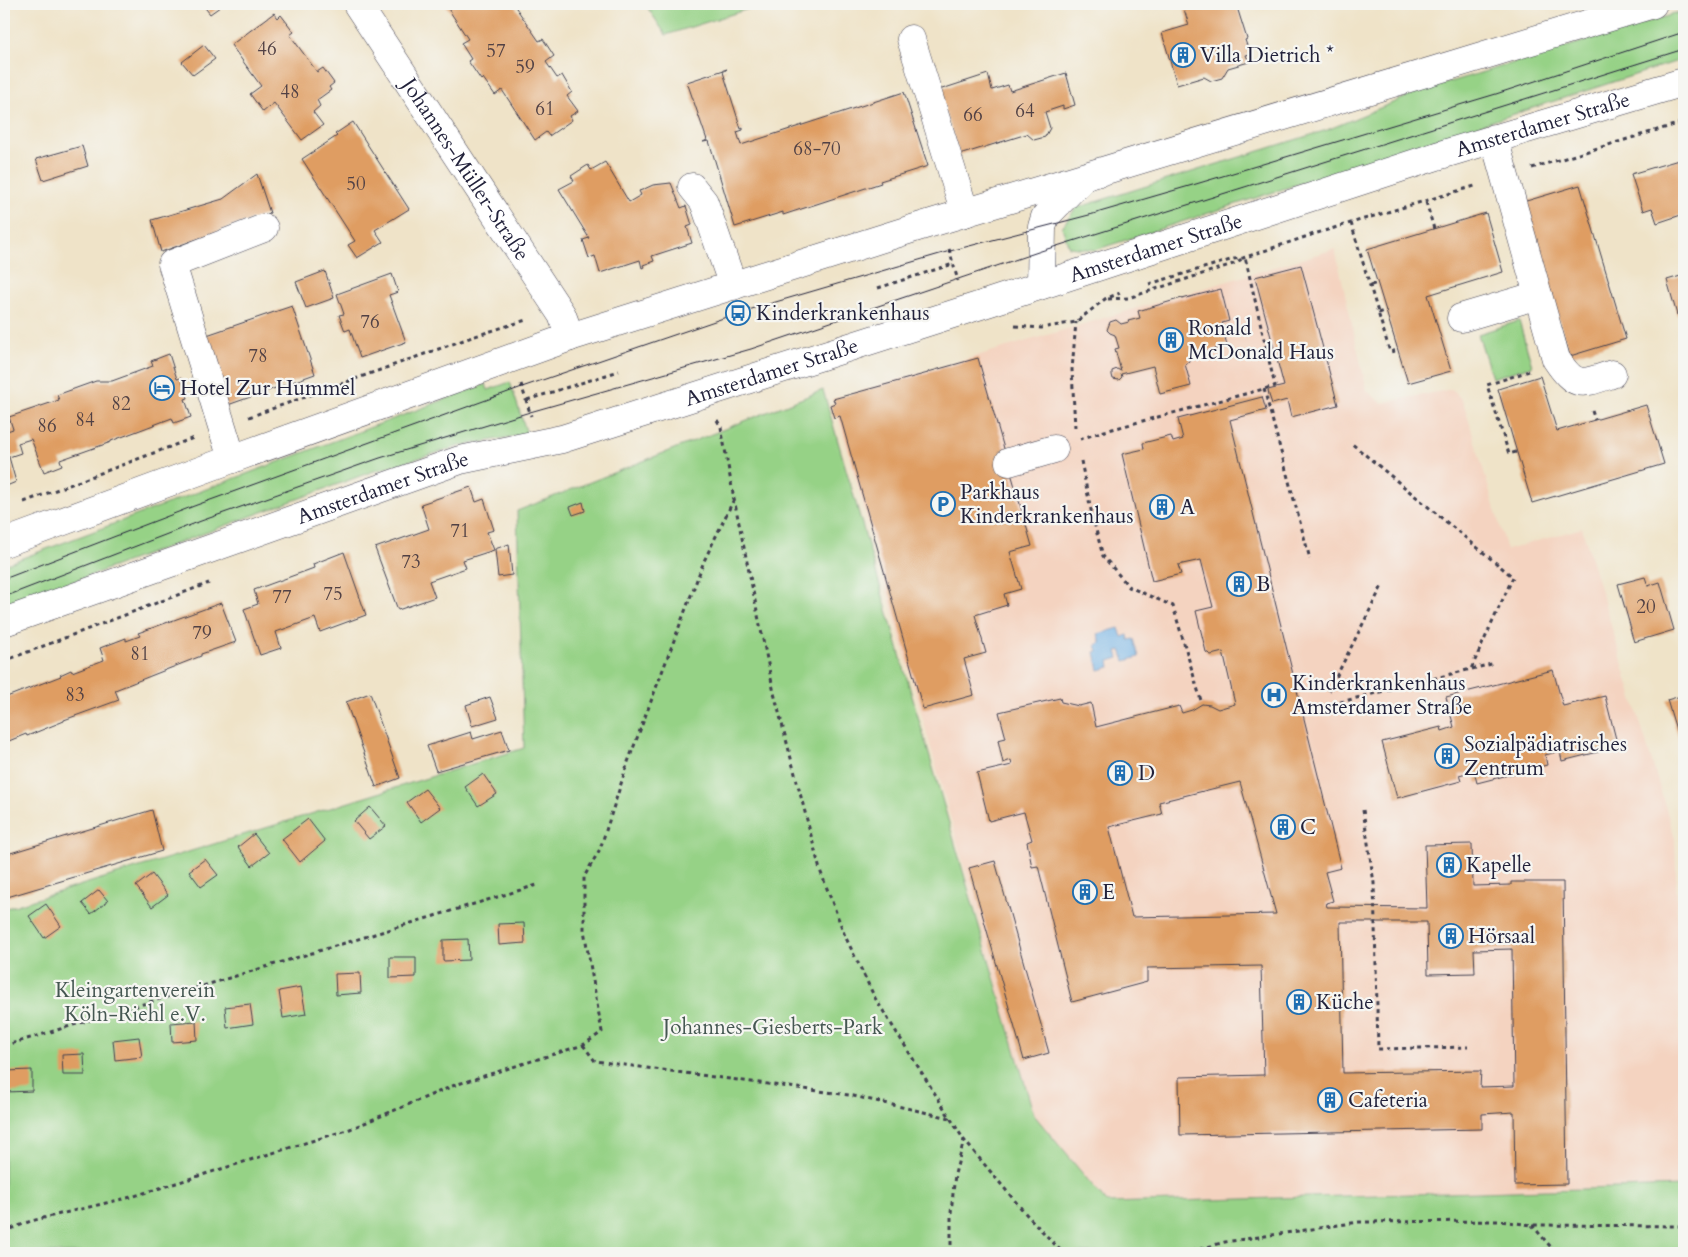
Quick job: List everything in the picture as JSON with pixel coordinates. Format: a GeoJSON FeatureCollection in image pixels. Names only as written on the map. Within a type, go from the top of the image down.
{"type":"FeatureCollection","features":[{"type":"Feature","properties":{"kind":"main road","name":"Johannes-Müller-Straße"},"geometry":{"type":"LineString","coordinates":[[357,4],[566,326]]}},
{"type":"Feature","properties":{"kind":"main road"},"geometry":{"type":"LineString","coordinates":[[4,543],[490,366],[566,326],[733,286],[1085,176],[1653,4]]}},
{"type":"Feature","properties":{"kind":"main road"},"geometry":{"type":"LineString","coordinates":[[911,39],[965,213]]}},
{"type":"Feature","properties":{"kind":"main road","name":"Amsterdamer Straße"},"geometry":{"type":"LineString","coordinates":[[4,622],[460,460],[562,439],[1411,164],[1684,82]]}},
{"type":"Feature","properties":{"kind":"main road"},"geometry":{"type":"LineString","coordinates":[[1494,138],[1556,359],[1564,371],[1573,379],[1584,383],[1612,374]]}},
{"type":"Feature","properties":{"kind":"main road"},"geometry":{"type":"LineString","coordinates":[[1041,285],[1042,227],[1045,217],[1085,176]]}},
{"type":"Feature","properties":{"kind":"main road"},"geometry":{"type":"LineString","coordinates":[[692,187],[704,202],[733,286]]}},
{"type":"Feature","properties":{"kind":"main road"},"geometry":{"type":"LineString","coordinates":[[232,459],[172,264],[264,228]]}},
{"type":"Feature","properties":{"kind":"main road"},"geometry":{"type":"LineString","coordinates":[[1461,318],[1538,296]]}},
{"type":"Feature","properties":{"kind":"main road"},"geometry":{"type":"LineString","coordinates":[[1009,462],[1065,445]]}},
{"type":"Feature","properties":{"kind":"path"},"geometry":{"type":"LineString","coordinates":[[1144,285],[1234,259],[1244,258],[1351,223],[1426,202],[1684,122]]}},
{"type":"Feature","properties":{"kind":"path"},"geometry":{"type":"LineString","coordinates":[[1426,202],[1434,229]]}},
{"type":"Feature","properties":{"kind":"path"},"geometry":{"type":"LineString","coordinates":[[1351,223],[1390,352],[1398,350]]}},
{"type":"Feature","properties":{"kind":"path"},"geometry":{"type":"LineString","coordinates":[[948,244],[959,286]]}},
{"type":"Feature","properties":{"kind":"path"},"geometry":{"type":"LineString","coordinates":[[1126,290],[1105,299],[1128,298],[1236,263],[1244,258]]}},
{"type":"Feature","properties":{"kind":"path"},"geometry":{"type":"LineString","coordinates":[[1065,445],[1101,432],[1275,386],[1244,258]]}},
{"type":"Feature","properties":{"kind":"path"},"geometry":{"type":"LineString","coordinates":[[878,288],[953,264]]}},
{"type":"Feature","properties":{"kind":"path"},"geometry":{"type":"LineString","coordinates":[[1371,285],[1378,283]]}},
{"type":"Feature","properties":{"kind":"path"},"geometry":{"type":"LineString","coordinates":[[1378,313],[1386,310]]}},
{"type":"Feature","properties":{"kind":"path"},"geometry":{"type":"LineString","coordinates":[[18,504],[222,427],[521,320],[566,326]]}},
{"type":"Feature","properties":{"kind":"path"},"geometry":{"type":"LineString","coordinates":[[1076,322],[1065,445],[1092,515],[1103,556],[1129,587],[1173,606],[1202,704]]}},
{"type":"Feature","properties":{"kind":"path"},"geometry":{"type":"LineString","coordinates":[[480,334],[490,366]]}},
{"type":"Feature","properties":{"kind":"path"},"geometry":{"type":"LineString","coordinates":[[527,400],[619,371]]}},
{"type":"Feature","properties":{"kind":"path"},"geometry":{"type":"LineString","coordinates":[[1516,452],[1508,454],[1487,385],[1531,371]]}},
{"type":"Feature","properties":{"kind":"path"},"geometry":{"type":"LineString","coordinates":[[520,380],[532,422]]}},
{"type":"Feature","properties":{"kind":"path"},"geometry":{"type":"LineString","coordinates":[[1264,389],[1310,559]]}},
{"type":"Feature","properties":{"kind":"path"},"geometry":{"type":"LineString","coordinates":[[714,415],[721,427],[774,693],[820,870],[845,936],[875,998],[964,1140],[1026,1214],[1063,1253]]}},
{"type":"Feature","properties":{"kind":"path"},"geometry":{"type":"LineString","coordinates":[[1351,443],[1513,577],[1471,669]]}},
{"type":"Feature","properties":{"kind":"path"},"geometry":{"type":"LineString","coordinates":[[4,1232],[31,1221],[130,1197],[350,1129],[455,1085],[583,1045],[602,1032],[584,930],[584,878],[600,849],[628,762],[704,561],[734,499]]}},
{"type":"Feature","properties":{"kind":"path"},"geometry":{"type":"LineString","coordinates":[[1328,691],[1383,584]]}},
{"type":"Feature","properties":{"kind":"path"},"geometry":{"type":"LineString","coordinates":[[1309,710],[1495,663]]}},
{"type":"Feature","properties":{"kind":"path"},"geometry":{"type":"LineString","coordinates":[[1363,810],[1374,883],[1378,1049],[1468,1047]]}},
{"type":"Feature","properties":{"kind":"path"},"geometry":{"type":"LineString","coordinates":[[4,1046],[537,885]]}},
{"type":"Feature","properties":{"kind":"path"},"geometry":{"type":"LineString","coordinates":[[583,1045],[595,1061],[849,1095],[950,1118]]}},
{"type":"Feature","properties":{"kind":"path"},"geometry":{"type":"LineString","coordinates":[[951,1253],[951,1212],[954,1184],[964,1140]]}},
{"type":"Feature","properties":{"kind":"path"},"geometry":{"type":"LineString","coordinates":[[1185,1253],[1225,1242],[1359,1222],[1500,1221],[1532,1225],[1684,1226]]}},
{"type":"Feature","properties":{"kind":"path"},"geometry":{"type":"LineString","coordinates":[[1532,1225],[1556,1253]]}},
{"type":"Feature","properties":{"kind":"shaded area","name":"Kinderkrankenhaus Amsterdamer Straße"},"geometry":{"type":"Polygon","coordinates":[[[1335,249],[1367,391],[1382,403],[1452,389],[1463,401],[1507,550],[1582,528],[1675,839],[1684,1186],[1107,1203],[1034,1115],[833,399],[1335,249]]]}},
{"type":"Feature","properties":{"kind":"green space"},"geometry":{"type":"Polygon","coordinates":[[[645,4],[764,4],[666,35],[645,4]]]}},
{"type":"Feature","properties":{"kind":"green space"},"geometry":{"type":"Polygon","coordinates":[[[1684,11],[1684,59],[1095,250],[1069,247],[1062,227],[1076,208],[1327,130],[1421,91],[1684,11]]]}},
{"type":"Feature","properties":{"kind":"green space"},"geometry":{"type":"Polygon","coordinates":[[[1519,321],[1532,366],[1492,378],[1478,334],[1519,321]]]}},
{"type":"Feature","properties":{"kind":"green space"},"geometry":{"type":"Polygon","coordinates":[[[510,382],[527,434],[460,446],[371,472],[4,607],[4,565],[486,384],[488,390],[510,382]]]}},
{"type":"Feature","properties":{"kind":"green space","name":"Johannes-Giesberts-Park"},"geometry":{"type":"Polygon","coordinates":[[[823,390],[1034,1115],[1107,1203],[1684,1186],[1684,1253],[4,1253],[4,909],[524,748],[517,511],[823,390]]]}},
{"type":"Feature","properties":{"kind":"water"},"geometry":{"type":"Polygon","coordinates":[[[1119,628],[1122,637],[1128,635],[1129,640],[1134,639],[1139,657],[1125,661],[1121,650],[1117,651],[1119,658],[1109,661],[1110,667],[1099,670],[1095,652],[1098,651],[1096,645],[1101,643],[1098,634],[1119,628]]]}},
{"type":"Feature","properties":{"kind":"building"},"geometry":{"type":"Polygon","coordinates":[[[202,4],[224,4],[210,14],[202,4]]]}},
{"type":"Feature","properties":{"kind":"building"},"geometry":{"type":"Polygon","coordinates":[[[445,4],[516,4],[514,5],[539,41],[543,39],[554,56],[546,62],[557,78],[562,75],[572,92],[567,96],[578,111],[570,116],[572,120],[549,136],[546,132],[535,140],[502,90],[495,95],[483,78],[481,80],[468,61],[471,59],[461,43],[468,39],[445,4]]]}},
{"type":"Feature","properties":{"kind":"building"},"geometry":{"type":"Polygon","coordinates":[[[1189,4],[1236,4],[1247,39],[1245,40],[1250,54],[1246,55],[1249,62],[1228,68],[1222,78],[1211,81],[1204,77],[1177,85],[1162,33],[1189,25],[1183,6],[1189,4]]]}},
{"type":"Feature","properties":{"kind":"building"},"geometry":{"type":"Polygon","coordinates":[[[274,13],[278,18],[281,15],[294,32],[290,35],[317,72],[323,68],[334,83],[329,87],[331,90],[317,100],[320,106],[313,112],[323,125],[302,140],[274,103],[263,112],[250,94],[261,86],[231,45],[274,13]]]}},
{"type":"Feature","properties":{"kind":"building"},"geometry":{"type":"Polygon","coordinates":[[[204,45],[215,59],[193,75],[182,62],[204,45]]]}},
{"type":"Feature","properties":{"kind":"building"},"geometry":{"type":"Polygon","coordinates":[[[727,69],[723,72],[741,129],[743,128],[743,130],[737,132],[741,145],[904,92],[928,166],[783,215],[783,212],[735,227],[709,141],[703,142],[707,140],[687,82],[727,69]]]}},
{"type":"Feature","properties":{"kind":"building"},"geometry":{"type":"Polygon","coordinates":[[[1066,73],[1075,105],[1063,109],[1063,106],[1045,112],[1050,128],[1045,137],[1034,140],[1027,134],[959,155],[939,90],[988,74],[992,90],[1008,85],[1010,91],[1066,73]]]}},
{"type":"Feature","properties":{"kind":"building"},"geometry":{"type":"Polygon","coordinates":[[[353,122],[409,209],[375,230],[383,242],[357,258],[348,245],[355,241],[302,159],[337,136],[335,134],[353,122]]]}},
{"type":"Feature","properties":{"kind":"building"},"geometry":{"type":"Polygon","coordinates":[[[82,146],[88,166],[43,180],[36,159],[82,146]]]}},
{"type":"Feature","properties":{"kind":"building"},"geometry":{"type":"Polygon","coordinates":[[[1682,159],[1684,162],[1684,214],[1657,223],[1652,208],[1643,211],[1631,174],[1682,159]]]}},
{"type":"Feature","properties":{"kind":"building"},"geometry":{"type":"Polygon","coordinates":[[[605,162],[629,202],[641,195],[639,191],[653,185],[671,183],[681,208],[686,206],[692,225],[687,227],[692,243],[652,256],[654,261],[643,265],[644,267],[642,268],[640,260],[600,273],[595,256],[589,258],[583,240],[589,238],[559,189],[574,181],[571,176],[588,165],[591,170],[605,162]]]}},
{"type":"Feature","properties":{"kind":"building"},"geometry":{"type":"Polygon","coordinates":[[[257,174],[270,213],[161,252],[152,220],[223,199],[257,174]]]}},
{"type":"Feature","properties":{"kind":"building"},"geometry":{"type":"Polygon","coordinates":[[[1580,185],[1626,339],[1570,356],[1523,202],[1580,185]]]}},
{"type":"Feature","properties":{"kind":"building"},"geometry":{"type":"Polygon","coordinates":[[[1486,213],[1503,272],[1428,295],[1451,371],[1408,383],[1367,249],[1486,213]]]}},
{"type":"Feature","properties":{"kind":"building"},"geometry":{"type":"Polygon","coordinates":[[[1301,265],[1338,405],[1291,417],[1287,400],[1272,404],[1269,395],[1268,390],[1284,386],[1255,277],[1301,265]]]}},
{"type":"Feature","properties":{"kind":"building"},"geometry":{"type":"Polygon","coordinates":[[[325,271],[334,298],[306,308],[296,282],[325,271]]]}},
{"type":"Feature","properties":{"kind":"building"},"geometry":{"type":"Polygon","coordinates":[[[392,274],[398,292],[389,295],[406,342],[360,358],[350,329],[345,331],[339,315],[344,314],[337,294],[392,274]]]}},
{"type":"Feature","properties":{"kind":"building"},"geometry":{"type":"Polygon","coordinates":[[[1684,275],[1684,313],[1677,315],[1667,280],[1684,275]]]}},
{"type":"Feature","properties":{"kind":"building","name":"Ronald McDonald Haus"},"geometry":{"type":"Polygon","coordinates":[[[1221,289],[1229,321],[1222,323],[1227,346],[1190,356],[1189,361],[1185,364],[1191,386],[1160,394],[1153,366],[1121,374],[1122,377],[1119,380],[1113,379],[1112,371],[1117,369],[1121,371],[1115,349],[1119,348],[1115,335],[1107,330],[1110,322],[1116,320],[1121,324],[1129,322],[1140,318],[1138,311],[1221,289]]]}},
{"type":"Feature","properties":{"kind":"building"},"geometry":{"type":"Polygon","coordinates":[[[292,306],[315,374],[225,406],[201,337],[292,306]]]}},
{"type":"Feature","properties":{"kind":"building"},"geometry":{"type":"Polygon","coordinates":[[[169,354],[177,379],[181,378],[188,398],[185,399],[191,417],[174,423],[172,418],[60,460],[62,465],[44,472],[31,439],[18,443],[21,453],[9,457],[16,482],[4,487],[4,432],[13,429],[9,417],[59,400],[57,395],[96,381],[112,381],[153,366],[151,361],[169,354]]]}},
{"type":"Feature","properties":{"kind":"building","name":"Parkhaus Kinderkrankenhaus"},"geometry":{"type":"Polygon","coordinates":[[[978,358],[1032,546],[1010,552],[1021,589],[1004,594],[1007,605],[975,615],[986,653],[964,659],[974,695],[923,709],[840,416],[834,418],[830,405],[835,403],[833,399],[978,358]]]}},
{"type":"Feature","properties":{"kind":"building"},"geometry":{"type":"Polygon","coordinates":[[[1540,376],[1557,431],[1646,405],[1664,464],[1532,503],[1498,389],[1540,376]]]}},
{"type":"Feature","properties":{"kind":"building"},"geometry":{"type":"Polygon","coordinates":[[[1262,397],[1266,410],[1230,420],[1341,868],[1325,872],[1333,901],[1326,903],[1327,907],[1427,908],[1425,845],[1472,844],[1473,886],[1511,885],[1511,882],[1563,882],[1567,1184],[1515,1185],[1514,1112],[1482,1114],[1482,1129],[1180,1135],[1179,1077],[1264,1075],[1261,966],[1147,968],[1147,982],[1072,1002],[1038,866],[1032,867],[1027,842],[1032,840],[1024,812],[989,821],[977,773],[1012,765],[1011,760],[1003,763],[998,740],[1006,738],[999,712],[1060,698],[1061,702],[1079,706],[1091,703],[1096,727],[1179,706],[1182,713],[1202,704],[1218,709],[1235,704],[1223,652],[1211,655],[1206,652],[1196,611],[1213,607],[1201,560],[1178,565],[1181,574],[1152,581],[1122,454],[1144,449],[1143,443],[1171,436],[1173,442],[1183,439],[1178,419],[1262,397]],[[1240,782],[1159,802],[1162,814],[1109,827],[1132,917],[1276,914],[1240,782]],[[1340,922],[1343,1073],[1481,1071],[1480,1087],[1514,1086],[1512,949],[1474,950],[1475,973],[1428,974],[1427,922],[1340,922]]]}},
{"type":"Feature","properties":{"kind":"building"},"geometry":{"type":"Polygon","coordinates":[[[471,487],[476,502],[484,499],[494,530],[487,532],[494,550],[463,560],[466,568],[429,581],[435,597],[398,610],[375,548],[429,529],[421,504],[471,487]]]}},
{"type":"Feature","properties":{"kind":"building"},"geometry":{"type":"Polygon","coordinates":[[[583,502],[585,511],[573,515],[570,507],[583,502]]]}},
{"type":"Feature","properties":{"kind":"building"},"geometry":{"type":"Polygon","coordinates":[[[509,544],[512,575],[498,577],[495,549],[509,544]]]}},
{"type":"Feature","properties":{"kind":"building"},"geometry":{"type":"Polygon","coordinates":[[[344,552],[366,615],[320,632],[315,618],[276,632],[281,648],[260,655],[244,609],[258,604],[254,590],[314,568],[313,564],[344,552]]]}},
{"type":"Feature","properties":{"kind":"building"},"geometry":{"type":"Polygon","coordinates":[[[1645,577],[1648,586],[1660,582],[1674,630],[1634,642],[1618,584],[1645,577]]]}},
{"type":"Feature","properties":{"kind":"building"},"geometry":{"type":"Polygon","coordinates":[[[221,603],[236,642],[201,654],[201,656],[115,690],[119,700],[4,743],[4,698],[61,676],[71,670],[72,672],[104,660],[100,648],[126,638],[126,641],[140,636],[138,633],[221,603]]]}},
{"type":"Feature","properties":{"kind":"building"},"geometry":{"type":"Polygon","coordinates":[[[1553,670],[1563,706],[1605,696],[1618,747],[1562,761],[1560,751],[1545,755],[1547,765],[1477,783],[1474,771],[1459,775],[1461,781],[1397,798],[1382,742],[1441,727],[1442,731],[1454,727],[1446,697],[1553,670]]]}},
{"type":"Feature","properties":{"kind":"building"},"geometry":{"type":"Polygon","coordinates":[[[370,693],[400,778],[376,787],[346,702],[370,693]]]}},
{"type":"Feature","properties":{"kind":"building"},"geometry":{"type":"Polygon","coordinates":[[[1684,695],[1684,756],[1667,700],[1684,695]]]}},
{"type":"Feature","properties":{"kind":"building"},"geometry":{"type":"Polygon","coordinates":[[[490,697],[498,718],[472,726],[466,705],[490,697]]]}},
{"type":"Feature","properties":{"kind":"building"},"geometry":{"type":"Polygon","coordinates":[[[502,730],[509,750],[436,771],[427,746],[471,732],[473,739],[502,730]]]}},
{"type":"Feature","properties":{"kind":"building"},"geometry":{"type":"Polygon","coordinates":[[[483,774],[497,794],[478,806],[465,787],[483,774]]]}},
{"type":"Feature","properties":{"kind":"building"},"geometry":{"type":"Polygon","coordinates":[[[425,789],[440,808],[421,822],[407,802],[425,789]]]}},
{"type":"Feature","properties":{"kind":"building"},"geometry":{"type":"Polygon","coordinates":[[[370,807],[386,826],[369,839],[354,821],[370,807]]]}},
{"type":"Feature","properties":{"kind":"building"},"geometry":{"type":"Polygon","coordinates":[[[152,810],[162,851],[4,898],[4,855],[152,810]]]}},
{"type":"Feature","properties":{"kind":"building"},"geometry":{"type":"Polygon","coordinates":[[[308,819],[325,841],[300,862],[282,839],[308,819]]]}},
{"type":"Feature","properties":{"kind":"building"},"geometry":{"type":"Polygon","coordinates":[[[254,834],[269,853],[252,866],[238,847],[254,834]]]}},
{"type":"Feature","properties":{"kind":"building"},"geometry":{"type":"Polygon","coordinates":[[[205,859],[218,875],[201,887],[189,871],[205,859]]]}},
{"type":"Feature","properties":{"kind":"building"},"geometry":{"type":"Polygon","coordinates":[[[995,861],[1049,1053],[1024,1060],[969,868],[995,861]]]}},
{"type":"Feature","properties":{"kind":"building"},"geometry":{"type":"Polygon","coordinates":[[[152,874],[168,895],[152,907],[136,886],[152,874]]]}},
{"type":"Feature","properties":{"kind":"building"},"geometry":{"type":"Polygon","coordinates":[[[99,890],[108,901],[91,914],[82,903],[99,890]]]}},
{"type":"Feature","properties":{"kind":"building"},"geometry":{"type":"Polygon","coordinates":[[[46,904],[61,926],[44,938],[29,916],[46,904]]]}},
{"type":"Feature","properties":{"kind":"building"},"geometry":{"type":"Polygon","coordinates":[[[524,923],[525,943],[499,945],[498,924],[524,923]]]}},
{"type":"Feature","properties":{"kind":"building"},"geometry":{"type":"Polygon","coordinates":[[[468,939],[469,960],[443,961],[443,940],[468,939]]]}},
{"type":"Feature","properties":{"kind":"building"},"geometry":{"type":"Polygon","coordinates":[[[390,957],[416,957],[416,977],[390,978],[390,957]]]}},
{"type":"Feature","properties":{"kind":"building"},"geometry":{"type":"Polygon","coordinates":[[[360,973],[361,993],[336,995],[335,974],[360,973]]]}},
{"type":"Feature","properties":{"kind":"building"},"geometry":{"type":"Polygon","coordinates":[[[301,987],[306,1014],[283,1018],[279,991],[301,987]]]}},
{"type":"Feature","properties":{"kind":"building"},"geometry":{"type":"Polygon","coordinates":[[[250,1004],[253,1024],[227,1028],[225,1007],[250,1004]]]}},
{"type":"Feature","properties":{"kind":"building"},"geometry":{"type":"Polygon","coordinates":[[[196,1021],[197,1040],[172,1042],[171,1023],[196,1021]]]}},
{"type":"Feature","properties":{"kind":"building"},"geometry":{"type":"Polygon","coordinates":[[[139,1037],[142,1057],[115,1060],[113,1040],[139,1037]]]}},
{"type":"Feature","properties":{"kind":"building"},"geometry":{"type":"Polygon","coordinates":[[[84,1054],[85,1075],[63,1075],[62,1055],[84,1054]]]}},
{"type":"Feature","properties":{"kind":"building"},"geometry":{"type":"Polygon","coordinates":[[[32,1070],[32,1091],[6,1092],[6,1071],[32,1070]]]}},
{"type":"Feature","properties":{"kind":"tram line"},"geometry":{"type":"LineString","coordinates":[[4,579],[194,506],[522,387],[738,313],[950,251],[1093,214],[1196,184],[1496,94],[1684,32]]}},
{"type":"Feature","properties":{"kind":"tram line"},"geometry":{"type":"LineString","coordinates":[[4,597],[201,521],[380,458],[530,412],[751,349],[1041,251],[1684,49]]}},
{"type":"Feature","properties":{"kind":"place","name":"Villa Dietrich *"},"geometry":{"type":"Point","coordinates":[1183,55]}},
{"type":"Feature","properties":{"kind":"place","name":"Kinderkrankenhaus"},"geometry":{"type":"Point","coordinates":[738,313]}},
{"type":"Feature","properties":{"kind":"place","name":"Ronald McDonald Haus"},"geometry":{"type":"Point","coordinates":[1171,340]}},
{"type":"Feature","properties":{"kind":"place","name":"Hotel Zur Hummel"},"geometry":{"type":"Point","coordinates":[162,388]}},
{"type":"Feature","properties":{"kind":"place","name":"Parkhaus Kinderkrankenhaus"},"geometry":{"type":"Point","coordinates":[943,504]}},
{"type":"Feature","properties":{"kind":"place","name":"A"},"geometry":{"type":"Point","coordinates":[1162,507]}},
{"type":"Feature","properties":{"kind":"place","name":"B"},"geometry":{"type":"Point","coordinates":[1239,584]}},
{"type":"Feature","properties":{"kind":"place","name":"Kinderkrankenhaus Amsterdamer Straße"},"geometry":{"type":"Point","coordinates":[1274,695]}},
{"type":"Feature","properties":{"kind":"place","name":"Sozialpädiatrisches Zentrum"},"geometry":{"type":"Point","coordinates":[1447,756]}},
{"type":"Feature","properties":{"kind":"place","name":"D"},"geometry":{"type":"Point","coordinates":[1120,773]}},
{"type":"Feature","properties":{"kind":"place","name":"C"},"geometry":{"type":"Point","coordinates":[1283,827]}},
{"type":"Feature","properties":{"kind":"place","name":"Kapelle"},"geometry":{"type":"Point","coordinates":[1449,865]}},
{"type":"Feature","properties":{"kind":"place","name":"E"},"geometry":{"type":"Point","coordinates":[1085,892]}},
{"type":"Feature","properties":{"kind":"place","name":"Hörsaal"},"geometry":{"type":"Point","coordinates":[1451,936]}},
{"type":"Feature","properties":{"kind":"place","name":"Küche"},"geometry":{"type":"Point","coordinates":[1299,1002]}},
{"type":"Feature","properties":{"kind":"place","name":"Cafeteria"},"geometry":{"type":"Point","coordinates":[1330,1100]}},
{"type":"Feature","properties":{"kind":"park label","name":"Kleingartenverein Köln-Riehl e.V."},"geometry":{"type":"Point","coordinates":[135,1002]}}]}
